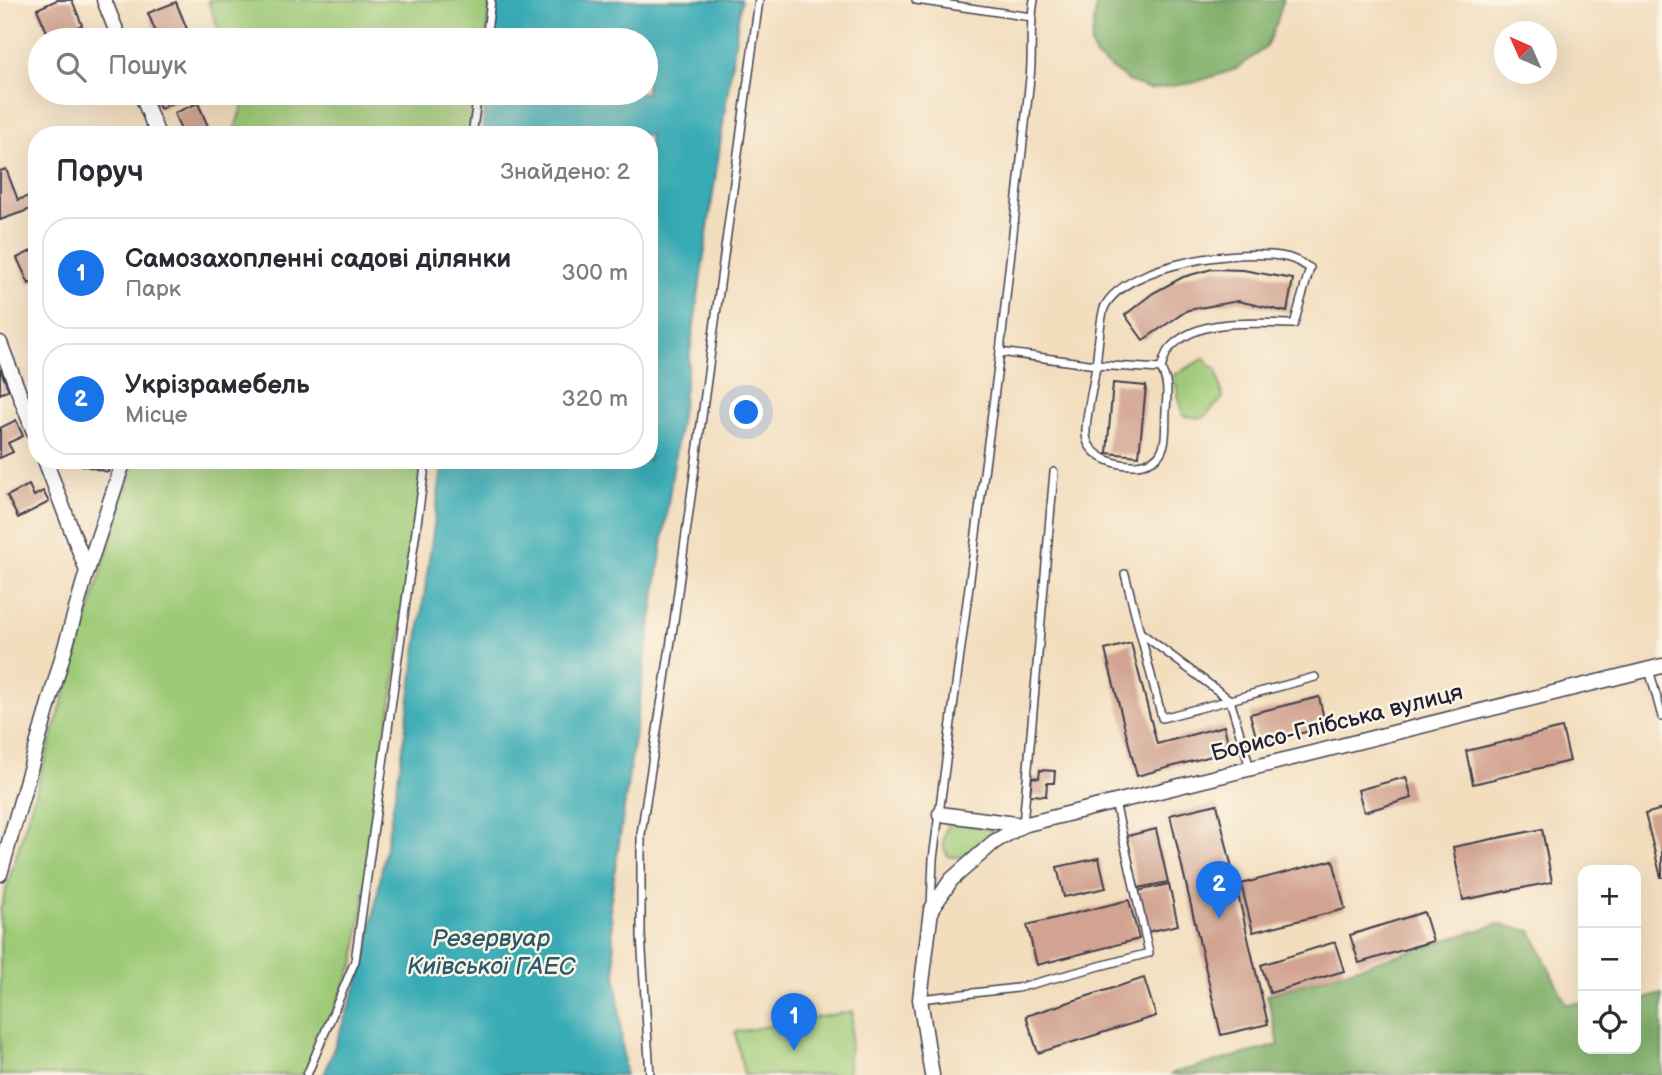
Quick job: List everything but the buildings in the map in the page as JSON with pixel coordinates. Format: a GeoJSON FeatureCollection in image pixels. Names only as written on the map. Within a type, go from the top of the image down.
{"type":"FeatureCollection","features":[{"type":"Feature","properties":{"kind":"street"},"geometry":{"type":"LineString","coordinates":[[104,0],[115,28]]}},
{"type":"Feature","properties":{"kind":"street"},"geometry":{"type":"LineString","coordinates":[[146,105],[154,126]]}},
{"type":"Feature","properties":{"kind":"street"},"geometry":{"type":"LineString","coordinates":[[0,343],[28,416]]}},
{"type":"Feature","properties":{"kind":"street"},"geometry":{"type":"LineString","coordinates":[[48,469],[87,571]]}},
{"type":"Feature","properties":{"kind":"street"},"geometry":{"type":"LineString","coordinates":[[0,874],[87,571],[121,469]]}},
{"type":"Feature","properties":{"kind":"street","name":"Борисо-Глібська вулиця"},"geometry":{"type":"LineString","coordinates":[[932,1075],[920,999],[930,910],[951,880],[988,846],[1023,825],[1656,667]]}},
{"type":"Feature","properties":{"kind":"street","name":"Борисо-Глібська вулиця"},"geometry":{"type":"LineString","coordinates":[[940,814],[1023,825]]}},
{"type":"Feature","properties":{"kind":"lane"},"geometry":{"type":"LineString","coordinates":[[488,28],[491,0]]}},
{"type":"Feature","properties":{"kind":"lane"},"geometry":{"type":"LineString","coordinates":[[650,1075],[640,935],[641,834],[674,621],[759,0]]}},
{"type":"Feature","properties":{"kind":"lane"},"geometry":{"type":"LineString","coordinates":[[916,0],[1031,17]]}},
{"type":"Feature","properties":{"kind":"lane"},"geometry":{"type":"LineString","coordinates":[[930,910],[933,859],[1000,352],[1032,55],[1031,17],[1034,0]]}},
{"type":"Feature","properties":{"kind":"lane"},"geometry":{"type":"LineString","coordinates":[[473,126],[476,105]]}},
{"type":"Feature","properties":{"kind":"lane"},"geometry":{"type":"LineString","coordinates":[[1232,253],[1287,257],[1310,268],[1294,324],[1227,325],[1187,334],[1167,350],[1161,369],[1168,382],[1164,445],[1157,457],[1143,465],[1102,460],[1086,437],[1096,365],[1104,306],[1123,287],[1148,275],[1192,260],[1232,253]]}},
{"type":"Feature","properties":{"kind":"lane"},"geometry":{"type":"LineString","coordinates":[[1000,352],[1096,365],[1161,369]]}},
{"type":"Feature","properties":{"kind":"lane"},"geometry":{"type":"LineString","coordinates":[[307,1075],[355,961],[425,469]]}},
{"type":"Feature","properties":{"kind":"lane"},"geometry":{"type":"LineString","coordinates":[[1023,825],[1054,472]]}},
{"type":"Feature","properties":{"kind":"lane"},"geometry":{"type":"LineString","coordinates":[[1125,575],[1162,718],[1315,677]]}},
{"type":"Feature","properties":{"kind":"lane"},"geometry":{"type":"LineString","coordinates":[[1140,633],[1230,700],[1250,768]]}},
{"type":"Feature","properties":{"kind":"lane"},"geometry":{"type":"LineString","coordinates":[[1656,667],[1662,717]]}},
{"type":"Feature","properties":{"kind":"lane"},"geometry":{"type":"LineString","coordinates":[[920,999],[1017,988],[1149,953],[1115,802]]}},
{"type":"Feature","properties":{"kind":"green space"},"geometry":{"type":"Polygon","coordinates":[[[208,0],[491,0],[488,28],[218,28],[208,0]]]}},
{"type":"Feature","properties":{"kind":"green space"},"geometry":{"type":"Polygon","coordinates":[[[1097,0],[1283,0],[1266,47],[1236,69],[1193,83],[1150,89],[1130,82],[1096,57],[1091,45],[1097,0]]]}},
{"type":"Feature","properties":{"kind":"green space"},"geometry":{"type":"Polygon","coordinates":[[[242,105],[476,105],[473,126],[236,126],[242,105]]]}},
{"type":"Feature","properties":{"kind":"green space"},"geometry":{"type":"Polygon","coordinates":[[[1205,358],[1209,365],[1216,368],[1223,398],[1203,418],[1183,416],[1174,375],[1205,358]]]}},
{"type":"Feature","properties":{"kind":"green space"},"geometry":{"type":"Polygon","coordinates":[[[132,469],[425,469],[355,961],[307,1075],[0,1075],[0,910],[132,469]]]}},
{"type":"Feature","properties":{"kind":"green space"},"geometry":{"type":"Polygon","coordinates":[[[949,821],[995,830],[963,857],[949,857],[943,844],[949,821]]]}},
{"type":"Feature","properties":{"kind":"green space"},"geometry":{"type":"Polygon","coordinates":[[[1498,924],[1531,931],[1566,1004],[1578,1003],[1578,1054],[1641,1054],[1641,1000],[1662,994],[1662,1075],[1171,1075],[1279,1045],[1267,995],[1498,924]]]}},
{"type":"Feature","properties":{"kind":"green space"},"geometry":{"type":"Polygon","coordinates":[[[853,1011],[848,1070],[850,1075],[744,1075],[735,1032],[853,1011]]]}},
{"type":"Feature","properties":{"kind":"water","name":"Резервуар Київської ГАЕС"},"geometry":{"type":"Polygon","coordinates":[[[497,0],[741,0],[610,905],[625,1075],[324,1075],[365,963],[401,761],[442,469],[658,469],[658,126],[483,126],[485,105],[658,105],[658,28],[494,28],[497,0]]]}},
{"type":"Feature","properties":{"kind":"place","name":"Укрізрамебель"},"geometry":{"type":"Point","coordinates":[1219,919]}},
{"type":"Feature","properties":{"kind":"place","name":"Самозахопленні садові ділянки"},"geometry":{"type":"Point","coordinates":[794,1051]}}]}
